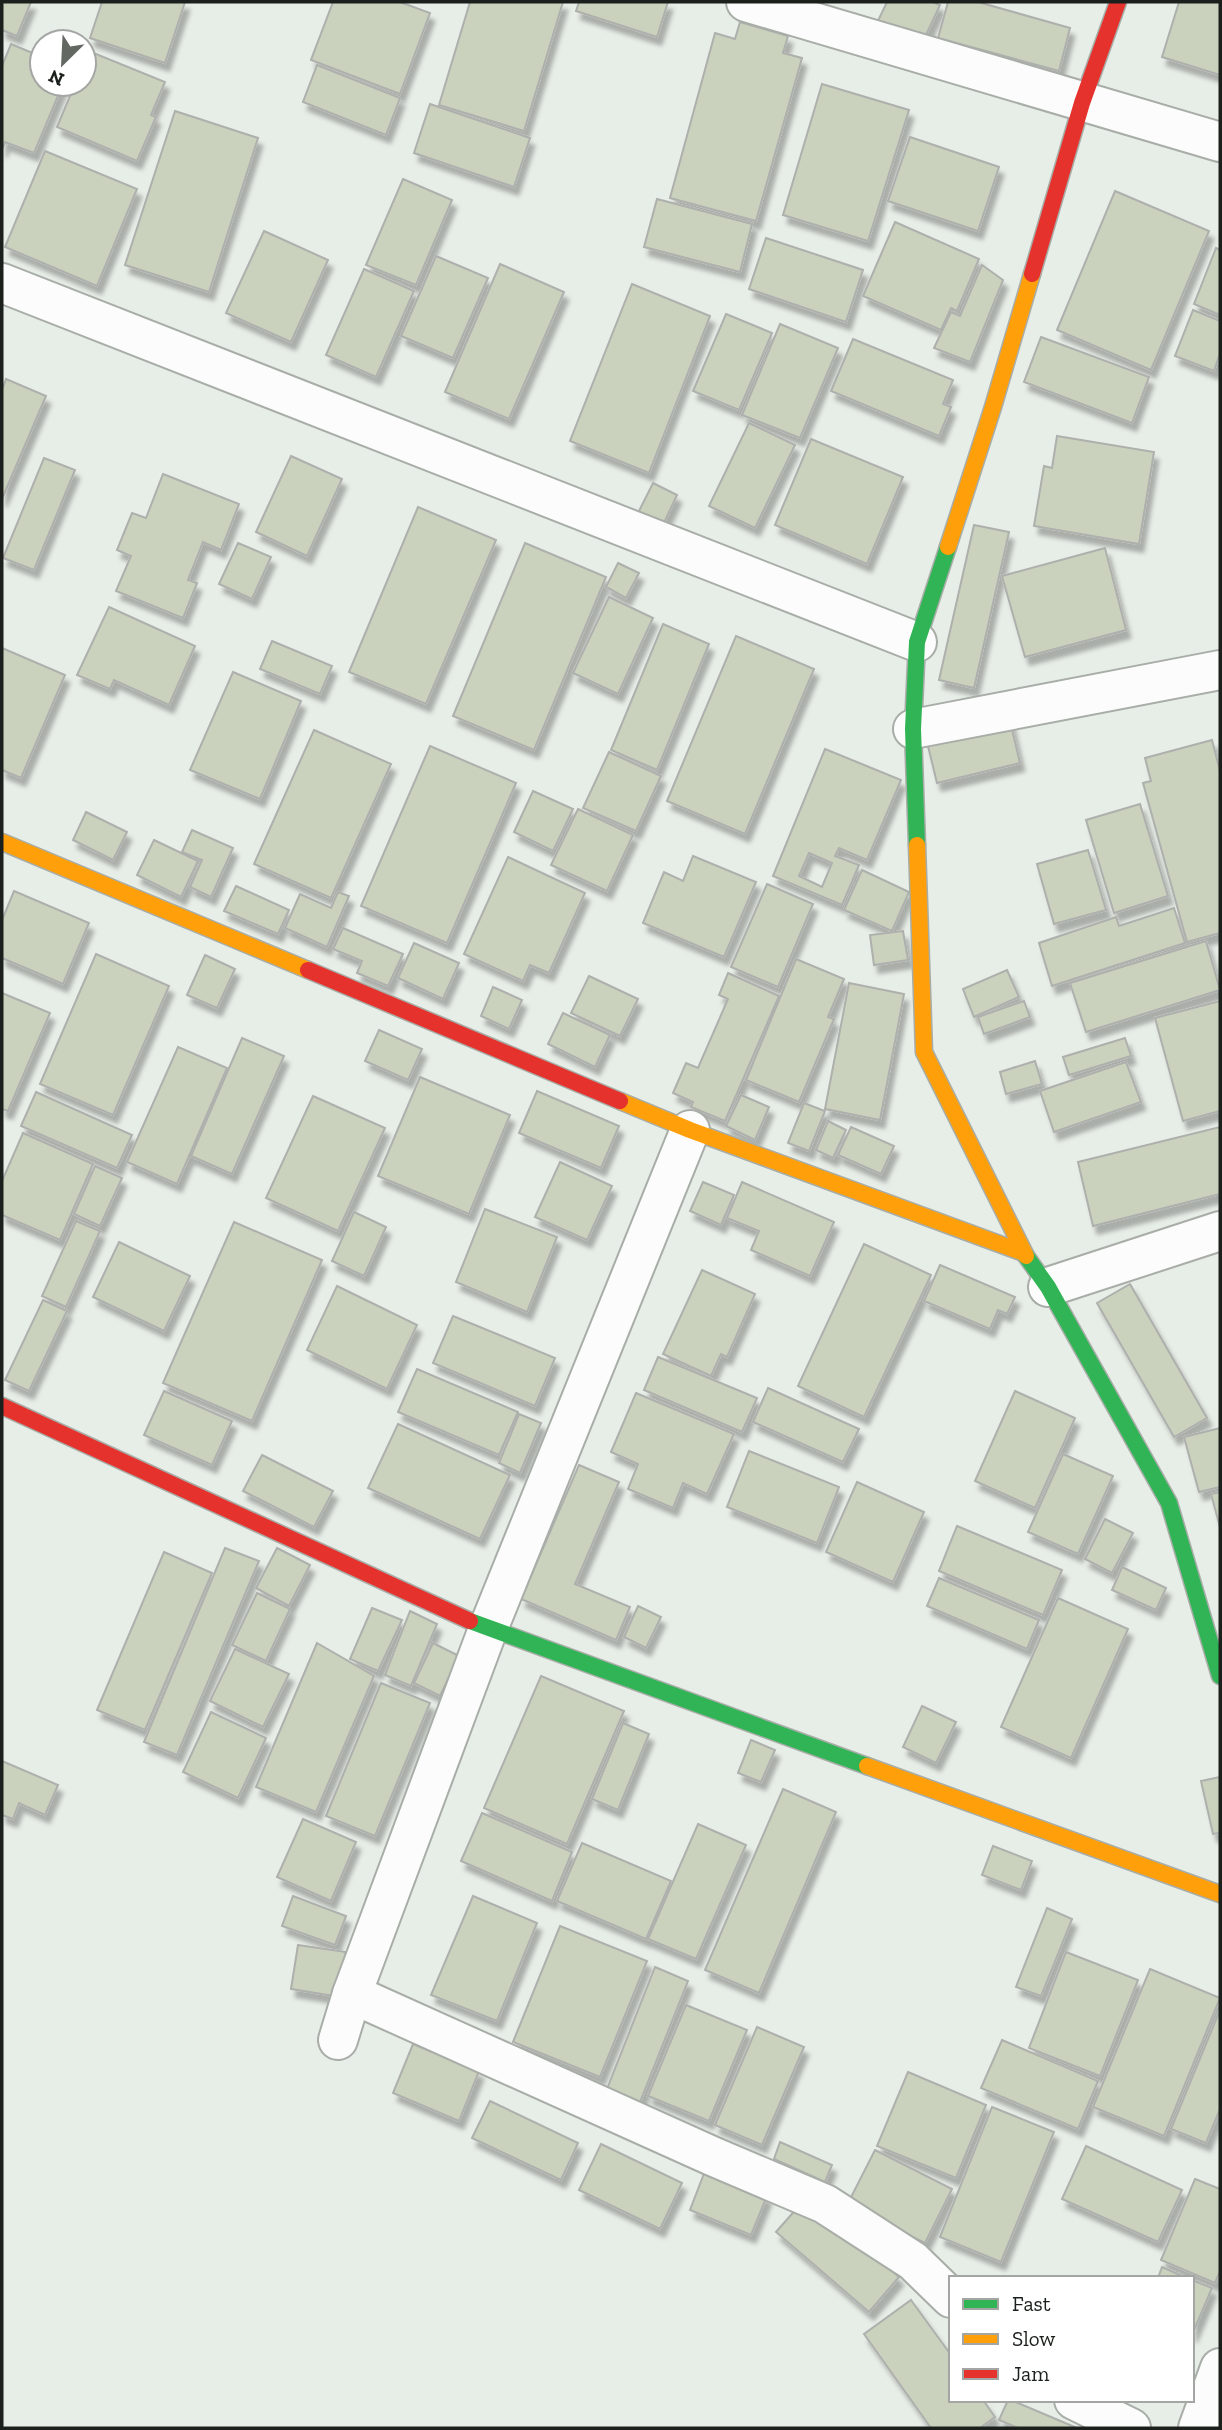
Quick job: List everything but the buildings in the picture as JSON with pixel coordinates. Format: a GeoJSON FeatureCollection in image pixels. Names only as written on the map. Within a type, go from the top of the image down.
{"type":"FeatureCollection","features":[{"type":"Feature","properties":{"kind":"street"},"geometry":{"type":"LineString","coordinates":[[746,2],[1220,142]]}},
{"type":"Feature","properties":{"kind":"street"},"geometry":{"type":"LineString","coordinates":[[1118,2],[1082,103],[993,407],[917,642],[913,729],[924,1052],[1024,1253],[1048,1287],[1169,1503],[1220,1676]]}},
{"type":"Feature","properties":{"kind":"street"},"geometry":{"type":"LineString","coordinates":[[2,283],[917,642]]}},
{"type":"Feature","properties":{"kind":"street"},"geometry":{"type":"LineString","coordinates":[[913,729],[1220,670]]}},
{"type":"Feature","properties":{"kind":"street"},"geometry":{"type":"LineString","coordinates":[[2,842],[690,1130],[1024,1253]]}},
{"type":"Feature","properties":{"kind":"street"},"geometry":{"type":"LineString","coordinates":[[338,2040],[352,1994],[488,1629],[690,1130]]}},
{"type":"Feature","properties":{"kind":"street"},"geometry":{"type":"LineString","coordinates":[[1048,1287],[1220,1231]]}},
{"type":"Feature","properties":{"kind":"street"},"geometry":{"type":"LineString","coordinates":[[2,1406],[488,1629],[1220,1894]]}},
{"type":"Feature","properties":{"kind":"street"},"geometry":{"type":"LineString","coordinates":[[352,1994],[825,2204],[913,2260],[949,2296]]}},
{"type":"Feature","properties":{"kind":"street"},"geometry":{"type":"LineString","coordinates":[[1198,2428],[1220,2368]]}},
{"type":"Feature","properties":{"kind":"street"},"geometry":{"type":"LineString","coordinates":[[1078,2402],[1131,2428]]}},
{"type":"Feature","properties":{"kind":"traffic: fast"},"geometry":{"type":"LineString","coordinates":[[917,845],[913,729],[917,642],[948,547]]}},
{"type":"Feature","properties":{"kind":"traffic: fast"},"geometry":{"type":"LineString","coordinates":[[1026,1256],[1048,1287],[1169,1503],[1220,1676]]}},
{"type":"Feature","properties":{"kind":"traffic: fast"},"geometry":{"type":"LineString","coordinates":[[470,1621],[867,1766]]}},
{"type":"Feature","properties":{"kind":"traffic: slow"},"geometry":{"type":"LineString","coordinates":[[948,547],[1032,274]]}},
{"type":"Feature","properties":{"kind":"traffic: slow"},"geometry":{"type":"LineString","coordinates":[[2,842],[308,970]]}},
{"type":"Feature","properties":{"kind":"traffic: slow"},"geometry":{"type":"LineString","coordinates":[[917,845],[924,1052],[1026,1256]]}},
{"type":"Feature","properties":{"kind":"traffic: slow"},"geometry":{"type":"LineString","coordinates":[[620,1101],[690,1130],[1024,1253]]}},
{"type":"Feature","properties":{"kind":"traffic: slow"},"geometry":{"type":"LineString","coordinates":[[867,1766],[1220,1894]]}},
{"type":"Feature","properties":{"kind":"traffic: jam"},"geometry":{"type":"LineString","coordinates":[[1032,274],[1082,103],[1118,2]]}},
{"type":"Feature","properties":{"kind":"traffic: jam"},"geometry":{"type":"LineString","coordinates":[[308,970],[620,1101]]}},
{"type":"Feature","properties":{"kind":"traffic: jam"},"geometry":{"type":"LineString","coordinates":[[2,1406],[470,1621]]}}]}
